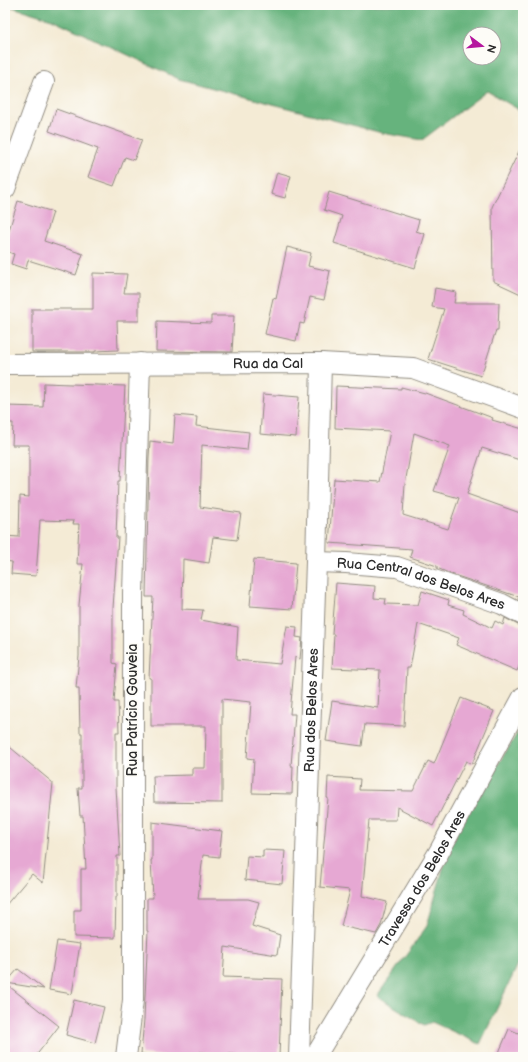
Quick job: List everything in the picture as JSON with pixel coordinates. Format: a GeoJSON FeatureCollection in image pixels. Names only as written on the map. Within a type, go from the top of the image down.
{"type":"FeatureCollection","features":[{"type":"Feature","properties":{"kind":"street"},"geometry":{"type":"LineString","coordinates":[[5,189],[44,82]]}},
{"type":"Feature","properties":{"kind":"street","name":"Rua da Cal"},"geometry":{"type":"LineString","coordinates":[[5,364],[321,362],[413,368],[523,408]]}},
{"type":"Feature","properties":{"kind":"street","name":"Rua dos Belos Ares"},"geometry":{"type":"LineString","coordinates":[[299,1057],[316,562],[321,362]]}},
{"type":"Feature","properties":{"kind":"street","name":"Rua Patrício Gouveia"},"geometry":{"type":"LineString","coordinates":[[126,1057],[132,1000],[133,601],[140,363]]}},
{"type":"Feature","properties":{"kind":"street","name":"Rua Central dos Belos Ares"},"geometry":{"type":"LineString","coordinates":[[316,562],[346,563],[397,568],[502,604],[523,615]]}},
{"type":"Feature","properties":{"kind":"street","name":"Travessa dos Belos Ares"},"geometry":{"type":"LineString","coordinates":[[315,1057],[439,852],[523,697]]}},
{"type":"Feature","properties":{"kind":"green space"},"geometry":{"type":"Polygon","coordinates":[[[6,5],[523,5],[523,112],[487,91],[422,140],[382,133],[179,79],[52,19],[6,5]]]}},
{"type":"Feature","properties":{"kind":"green space"},"geometry":{"type":"Polygon","coordinates":[[[523,724],[523,954],[480,1044],[432,1022],[424,1025],[377,996],[427,926],[451,840],[523,724]]]}},
{"type":"Feature","properties":{"kind":"building"},"geometry":{"type":"Polygon","coordinates":[[[56,109],[142,140],[134,160],[125,157],[114,186],[88,177],[98,149],[49,131],[56,109]]]}},
{"type":"Feature","properties":{"kind":"building"},"geometry":{"type":"Polygon","coordinates":[[[523,143],[523,295],[493,281],[492,207],[523,143]]]}},
{"type":"Feature","properties":{"kind":"building"},"geometry":{"type":"Polygon","coordinates":[[[277,172],[291,176],[285,198],[271,194],[277,172]]]}},
{"type":"Feature","properties":{"kind":"building"},"geometry":{"type":"Polygon","coordinates":[[[329,192],[419,220],[416,231],[425,234],[415,268],[334,243],[342,216],[324,210],[329,192]]]}},
{"type":"Feature","properties":{"kind":"building"},"geometry":{"type":"Polygon","coordinates":[[[18,201],[53,212],[44,241],[83,254],[76,275],[28,260],[26,269],[11,264],[14,254],[5,251],[5,243],[18,201]]]}},
{"type":"Feature","properties":{"kind":"building"},"geometry":{"type":"Polygon","coordinates":[[[287,247],[311,253],[308,266],[330,271],[324,300],[310,297],[304,324],[300,323],[296,341],[265,334],[273,298],[276,299],[287,247]]]}},
{"type":"Feature","properties":{"kind":"building"},"geometry":{"type":"Polygon","coordinates":[[[93,273],[127,274],[124,293],[139,293],[139,321],[117,321],[118,350],[95,352],[32,352],[32,309],[93,309],[93,273]]]}},
{"type":"Feature","properties":{"kind":"building"},"geometry":{"type":"Polygon","coordinates":[[[435,288],[456,292],[454,303],[499,303],[498,330],[496,330],[481,376],[428,359],[444,309],[432,307],[435,288]]]}},
{"type":"Feature","properties":{"kind":"building"},"geometry":{"type":"Polygon","coordinates":[[[211,316],[234,316],[232,352],[156,351],[157,321],[211,323],[211,316]]]}},
{"type":"Feature","properties":{"kind":"building"},"geometry":{"type":"Polygon","coordinates":[[[44,383],[125,386],[120,481],[118,481],[116,537],[118,537],[113,608],[113,663],[117,664],[114,702],[118,702],[119,732],[116,732],[116,787],[120,856],[117,856],[115,938],[74,937],[74,910],[81,910],[81,869],[86,869],[83,816],[80,816],[78,788],[82,788],[82,733],[80,733],[79,688],[76,688],[79,656],[79,605],[83,564],[77,564],[79,524],[73,524],[74,521],[40,520],[36,576],[11,574],[12,562],[5,561],[5,536],[19,537],[20,496],[29,497],[29,445],[12,445],[13,423],[5,423],[5,406],[43,407],[44,383]]]}},
{"type":"Feature","properties":{"kind":"building"},"geometry":{"type":"Polygon","coordinates":[[[336,386],[401,389],[401,387],[425,393],[493,418],[492,420],[523,429],[523,461],[482,448],[467,494],[523,514],[523,602],[518,599],[519,597],[451,574],[437,568],[437,566],[410,557],[412,549],[329,543],[334,479],[380,482],[390,431],[335,428],[336,386]],[[414,433],[405,484],[403,515],[448,529],[459,498],[434,491],[450,446],[414,433]]]}},
{"type":"Feature","properties":{"kind":"building"},"geometry":{"type":"Polygon","coordinates":[[[263,394],[299,397],[296,437],[260,434],[263,394]]]}},
{"type":"Feature","properties":{"kind":"building"},"geometry":{"type":"Polygon","coordinates":[[[175,415],[197,417],[196,426],[249,432],[247,450],[202,445],[200,507],[241,513],[237,540],[213,537],[209,563],[183,559],[182,609],[203,610],[201,620],[238,627],[236,660],[280,664],[287,626],[297,627],[296,637],[302,638],[300,659],[295,657],[290,714],[295,714],[291,766],[293,766],[292,794],[252,793],[254,759],[247,758],[251,702],[222,699],[222,803],[154,802],[153,776],[192,775],[192,768],[205,768],[206,726],[151,726],[151,678],[149,678],[153,597],[146,597],[150,441],[173,444],[175,415]]]}},
{"type":"Feature","properties":{"kind":"building"},"geometry":{"type":"Polygon","coordinates":[[[254,559],[296,563],[292,609],[250,606],[254,559]]]}},
{"type":"Feature","properties":{"kind":"building"},"geometry":{"type":"Polygon","coordinates":[[[336,583],[375,586],[374,598],[386,599],[385,604],[418,605],[422,591],[449,600],[448,605],[464,610],[463,614],[492,628],[495,621],[503,625],[505,618],[523,626],[523,657],[517,671],[456,645],[459,638],[418,624],[410,668],[407,668],[404,726],[365,724],[362,746],[326,741],[332,701],[378,708],[380,670],[332,668],[334,634],[332,634],[336,583]]]}},
{"type":"Feature","properties":{"kind":"building"},"geometry":{"type":"Polygon","coordinates":[[[461,698],[494,711],[472,764],[466,761],[433,826],[397,807],[396,820],[369,820],[362,896],[387,902],[381,925],[376,934],[341,926],[350,890],[320,887],[328,798],[328,777],[360,779],[359,790],[413,791],[428,761],[434,764],[461,698]]]}},
{"type":"Feature","properties":{"kind":"building"},"geometry":{"type":"Polygon","coordinates":[[[5,743],[53,783],[43,883],[32,874],[5,906],[5,743]]]}},
{"type":"Feature","properties":{"kind":"building"},"geometry":{"type":"Polygon","coordinates":[[[152,822],[222,831],[219,857],[203,855],[198,899],[248,899],[259,902],[252,926],[280,935],[277,955],[225,947],[223,977],[282,979],[279,1057],[243,1057],[243,1055],[200,1052],[201,1057],[175,1057],[141,1054],[148,931],[147,898],[153,898],[151,860],[152,822]]]}},
{"type":"Feature","properties":{"kind":"building"},"geometry":{"type":"Polygon","coordinates":[[[263,850],[285,851],[282,884],[245,880],[247,856],[263,857],[263,850]]]}},
{"type":"Feature","properties":{"kind":"building"},"geometry":{"type":"Polygon","coordinates":[[[57,941],[80,944],[72,994],[49,990],[57,941]]]}},
{"type":"Feature","properties":{"kind":"building"},"geometry":{"type":"Polygon","coordinates":[[[18,969],[44,989],[6,983],[18,969]]]}},
{"type":"Feature","properties":{"kind":"building"},"geometry":{"type":"Polygon","coordinates":[[[5,983],[59,1026],[35,1057],[5,1057],[5,983]]]}},
{"type":"Feature","properties":{"kind":"building"},"geometry":{"type":"Polygon","coordinates":[[[74,1000],[104,1007],[95,1043],[66,1035],[74,1000]]]}},
{"type":"Feature","properties":{"kind":"building"},"geometry":{"type":"Polygon","coordinates":[[[509,1029],[523,1035],[523,1057],[497,1057],[509,1029]]]}}]}
